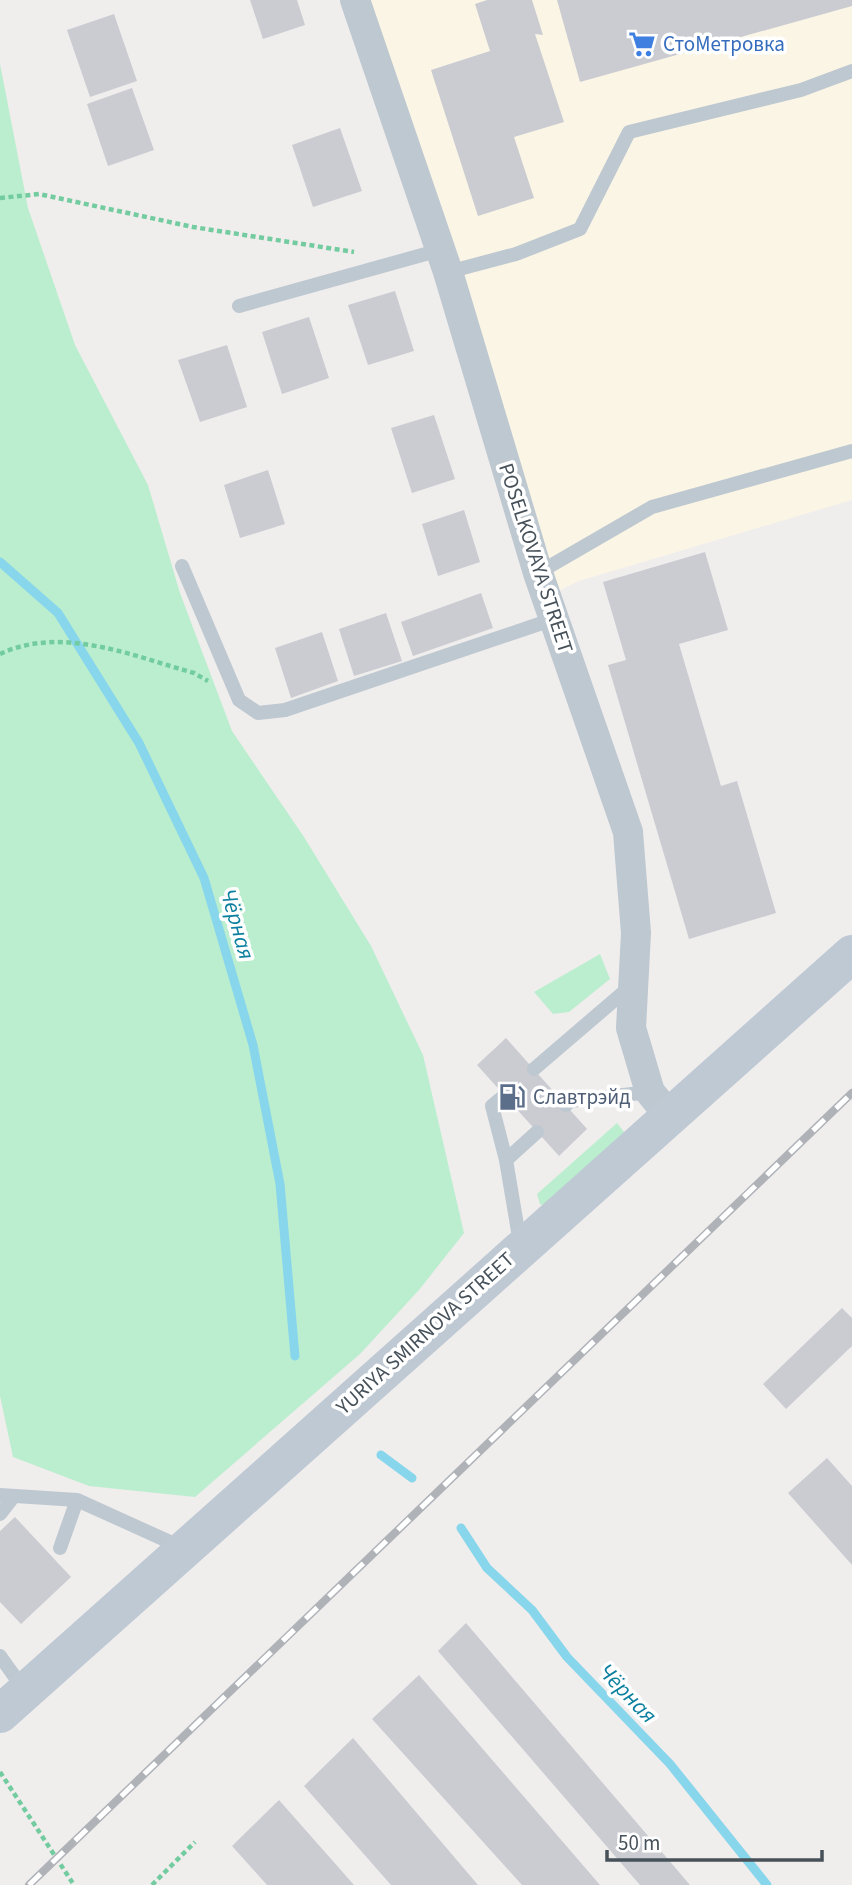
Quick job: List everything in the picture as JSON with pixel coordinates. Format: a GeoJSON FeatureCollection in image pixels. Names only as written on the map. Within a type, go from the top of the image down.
{"type":"FeatureCollection","features":[{"type":"Feature","properties":{"kind":"main road","name":"YURIYA SMIRNOVA STREET"},"geometry":{"type":"LineString","coordinates":[[13,1702],[520,1247],[661,1105],[852,954]]}},
{"type":"Feature","properties":{"kind":"street","name":"POSELKOVAYA STREET"},"geometry":{"type":"LineString","coordinates":[[355,0],[444,261],[538,573],[628,832],[636,933],[631,1028],[661,1105]]}},
{"type":"Feature","properties":{"kind":"lane"},"geometry":{"type":"LineString","coordinates":[[239,306],[385,265],[516,254],[580,229],[629,132],[801,90],[852,71]]}},
{"type":"Feature","properties":{"kind":"lane"},"geometry":{"type":"LineString","coordinates":[[538,573],[652,507],[852,451]]}},
{"type":"Feature","properties":{"kind":"lane"},"geometry":{"type":"LineString","coordinates":[[182,566],[239,700],[258,713],[285,710],[554,619]]}},
{"type":"Feature","properties":{"kind":"lane"},"geometry":{"type":"LineString","coordinates":[[534,1069],[633,984]]}},
{"type":"Feature","properties":{"kind":"lane"},"geometry":{"type":"LineString","coordinates":[[504,1096],[492,1106],[506,1160],[520,1247]]}},
{"type":"Feature","properties":{"kind":"lane"},"geometry":{"type":"LineString","coordinates":[[566,1105],[570,1101],[661,1105]]}},
{"type":"Feature","properties":{"kind":"lane"},"geometry":{"type":"LineString","coordinates":[[506,1160],[537,1132]]}},
{"type":"Feature","properties":{"kind":"lane"},"geometry":{"type":"LineString","coordinates":[[0,1514],[7,1495],[77,1500],[184,1548]]}},
{"type":"Feature","properties":{"kind":"lane"},"geometry":{"type":"LineString","coordinates":[[60,1548],[77,1500]]}},
{"type":"Feature","properties":{"kind":"lane"},"geometry":{"type":"LineString","coordinates":[[0,1656],[13,1702]]}},
{"type":"Feature","properties":{"kind":"path"},"geometry":{"type":"LineString","coordinates":[[0,198],[39,194],[193,227],[347,249],[385,265]]}},
{"type":"Feature","properties":{"kind":"path"},"geometry":{"type":"LineString","coordinates":[[0,654],[13,648],[55,642],[91,645],[194,673],[239,700]]}},
{"type":"Feature","properties":{"kind":"path"},"geometry":{"type":"LineString","coordinates":[[0,1772],[74,1885]]}},
{"type":"Feature","properties":{"kind":"path"},"geometry":{"type":"LineString","coordinates":[[152,1885],[195,1842]]}},
{"type":"Feature","properties":{"kind":"shaded area"},"geometry":{"type":"Polygon","coordinates":[[[346,0],[852,0],[852,500],[579,581],[546,597],[346,0]]]}},
{"type":"Feature","properties":{"kind":"green space"},"geometry":{"type":"Polygon","coordinates":[[[0,64],[28,208],[75,345],[148,485],[180,593],[232,731],[304,837],[371,946],[423,1055],[464,1233],[419,1290],[360,1354],[195,1497],[89,1486],[13,1457],[0,1396],[0,64]]]}},
{"type":"Feature","properties":{"kind":"green space"},"geometry":{"type":"Polygon","coordinates":[[[600,954],[610,979],[569,1012],[553,1014],[534,992],[600,954]]]}},
{"type":"Feature","properties":{"kind":"green space"},"geometry":{"type":"Polygon","coordinates":[[[617,1123],[624,1132],[547,1207],[540,1204],[537,1194],[617,1123]]]}},
{"type":"Feature","properties":{"kind":"building"},"geometry":{"type":"Polygon","coordinates":[[[250,0],[297,0],[305,25],[263,39],[250,0]]]}},
{"type":"Feature","properties":{"kind":"building"},"geometry":{"type":"Polygon","coordinates":[[[487,0],[532,0],[543,35],[535,34],[564,122],[514,137],[534,198],[478,216],[431,70],[490,51],[475,4],[487,0]]]}},
{"type":"Feature","properties":{"kind":"building","name":"СтоМетровка"},"geometry":{"type":"Polygon","coordinates":[[[557,0],[852,0],[852,6],[580,82],[557,0]]]}},
{"type":"Feature","properties":{"kind":"building"},"geometry":{"type":"Polygon","coordinates":[[[114,14],[137,81],[90,97],[67,30],[114,14]]]}},
{"type":"Feature","properties":{"kind":"building"},"geometry":{"type":"Polygon","coordinates":[[[132,88],[154,150],[108,166],[87,104],[132,88]]]}},
{"type":"Feature","properties":{"kind":"building"},"geometry":{"type":"Polygon","coordinates":[[[340,128],[362,191],[313,207],[292,145],[340,128]]]}},
{"type":"Feature","properties":{"kind":"building"},"geometry":{"type":"Polygon","coordinates":[[[395,291],[414,351],[368,365],[348,305],[395,291]]]}},
{"type":"Feature","properties":{"kind":"building"},"geometry":{"type":"Polygon","coordinates":[[[309,317],[329,378],[282,394],[262,332],[309,317]]]}},
{"type":"Feature","properties":{"kind":"building"},"geometry":{"type":"Polygon","coordinates":[[[227,345],[247,407],[200,422],[178,360],[227,345]]]}},
{"type":"Feature","properties":{"kind":"building"},"geometry":{"type":"Polygon","coordinates":[[[434,415],[455,479],[412,493],[391,428],[434,415]]]}},
{"type":"Feature","properties":{"kind":"building"},"geometry":{"type":"Polygon","coordinates":[[[268,470],[285,524],[240,538],[224,485],[268,470]]]}},
{"type":"Feature","properties":{"kind":"building"},"geometry":{"type":"Polygon","coordinates":[[[464,510],[480,562],[438,576],[422,524],[464,510]]]}},
{"type":"Feature","properties":{"kind":"building"},"geometry":{"type":"Polygon","coordinates":[[[705,552],[728,630],[679,644],[721,786],[737,781],[776,913],[689,939],[608,665],[626,660],[603,582],[705,552]]]}},
{"type":"Feature","properties":{"kind":"building"},"geometry":{"type":"Polygon","coordinates":[[[481,593],[493,628],[413,656],[401,622],[481,593]]]}},
{"type":"Feature","properties":{"kind":"building"},"geometry":{"type":"Polygon","coordinates":[[[386,613],[402,661],[354,676],[339,629],[386,613]]]}},
{"type":"Feature","properties":{"kind":"building"},"geometry":{"type":"Polygon","coordinates":[[[322,632],[338,681],[291,698],[275,648],[322,632]]]}},
{"type":"Feature","properties":{"kind":"building"},"geometry":{"type":"Polygon","coordinates":[[[506,1038],[587,1129],[559,1156],[477,1065],[506,1038]]]}},
{"type":"Feature","properties":{"kind":"building"},"geometry":{"type":"Polygon","coordinates":[[[842,1308],[852,1318],[852,1346],[786,1409],[763,1384],[842,1308]]]}},
{"type":"Feature","properties":{"kind":"building"},"geometry":{"type":"Polygon","coordinates":[[[827,1458],[852,1486],[852,1565],[788,1493],[827,1458]]]}},
{"type":"Feature","properties":{"kind":"building"},"geometry":{"type":"Polygon","coordinates":[[[15,1517],[71,1577],[21,1624],[0,1602],[0,1531],[15,1517]]]}},
{"type":"Feature","properties":{"kind":"building"},"geometry":{"type":"Polygon","coordinates":[[[466,1623],[690,1885],[640,1885],[438,1651],[466,1623]]]}},
{"type":"Feature","properties":{"kind":"building"},"geometry":{"type":"Polygon","coordinates":[[[419,1675],[600,1885],[522,1885],[372,1719],[419,1675]]]}},
{"type":"Feature","properties":{"kind":"building"},"geometry":{"type":"Polygon","coordinates":[[[353,1738],[478,1885],[391,1885],[304,1786],[353,1738]]]}},
{"type":"Feature","properties":{"kind":"building"},"geometry":{"type":"Polygon","coordinates":[[[279,1800],[354,1885],[267,1885],[232,1846],[279,1800]]]}},
{"type":"Feature","properties":{"kind":"waterway","name":"Чёрная"},"geometry":{"type":"LineString","coordinates":[[0,562],[58,613],[139,743],[204,878],[253,1045],[280,1184],[295,1356]]}},
{"type":"Feature","properties":{"kind":"waterway","name":"Чёрная"},"geometry":{"type":"LineString","coordinates":[[381,1455],[412,1478]]}},
{"type":"Feature","properties":{"kind":"waterway","name":"Чёрная"},"geometry":{"type":"LineString","coordinates":[[461,1528],[487,1568],[532,1610],[567,1657],[670,1764],[767,1885]]}},
{"type":"Feature","properties":{"kind":"railway"},"geometry":{"type":"LineString","coordinates":[[29,1885],[852,1093]]}},
{"type":"Feature","properties":{"kind":"place","name":"СтоМетровка"},"geometry":{"type":"Point","coordinates":[642,44]}},
{"type":"Feature","properties":{"kind":"place","name":"Славтрэйд"},"geometry":{"type":"Point","coordinates":[512,1097]}}]}
